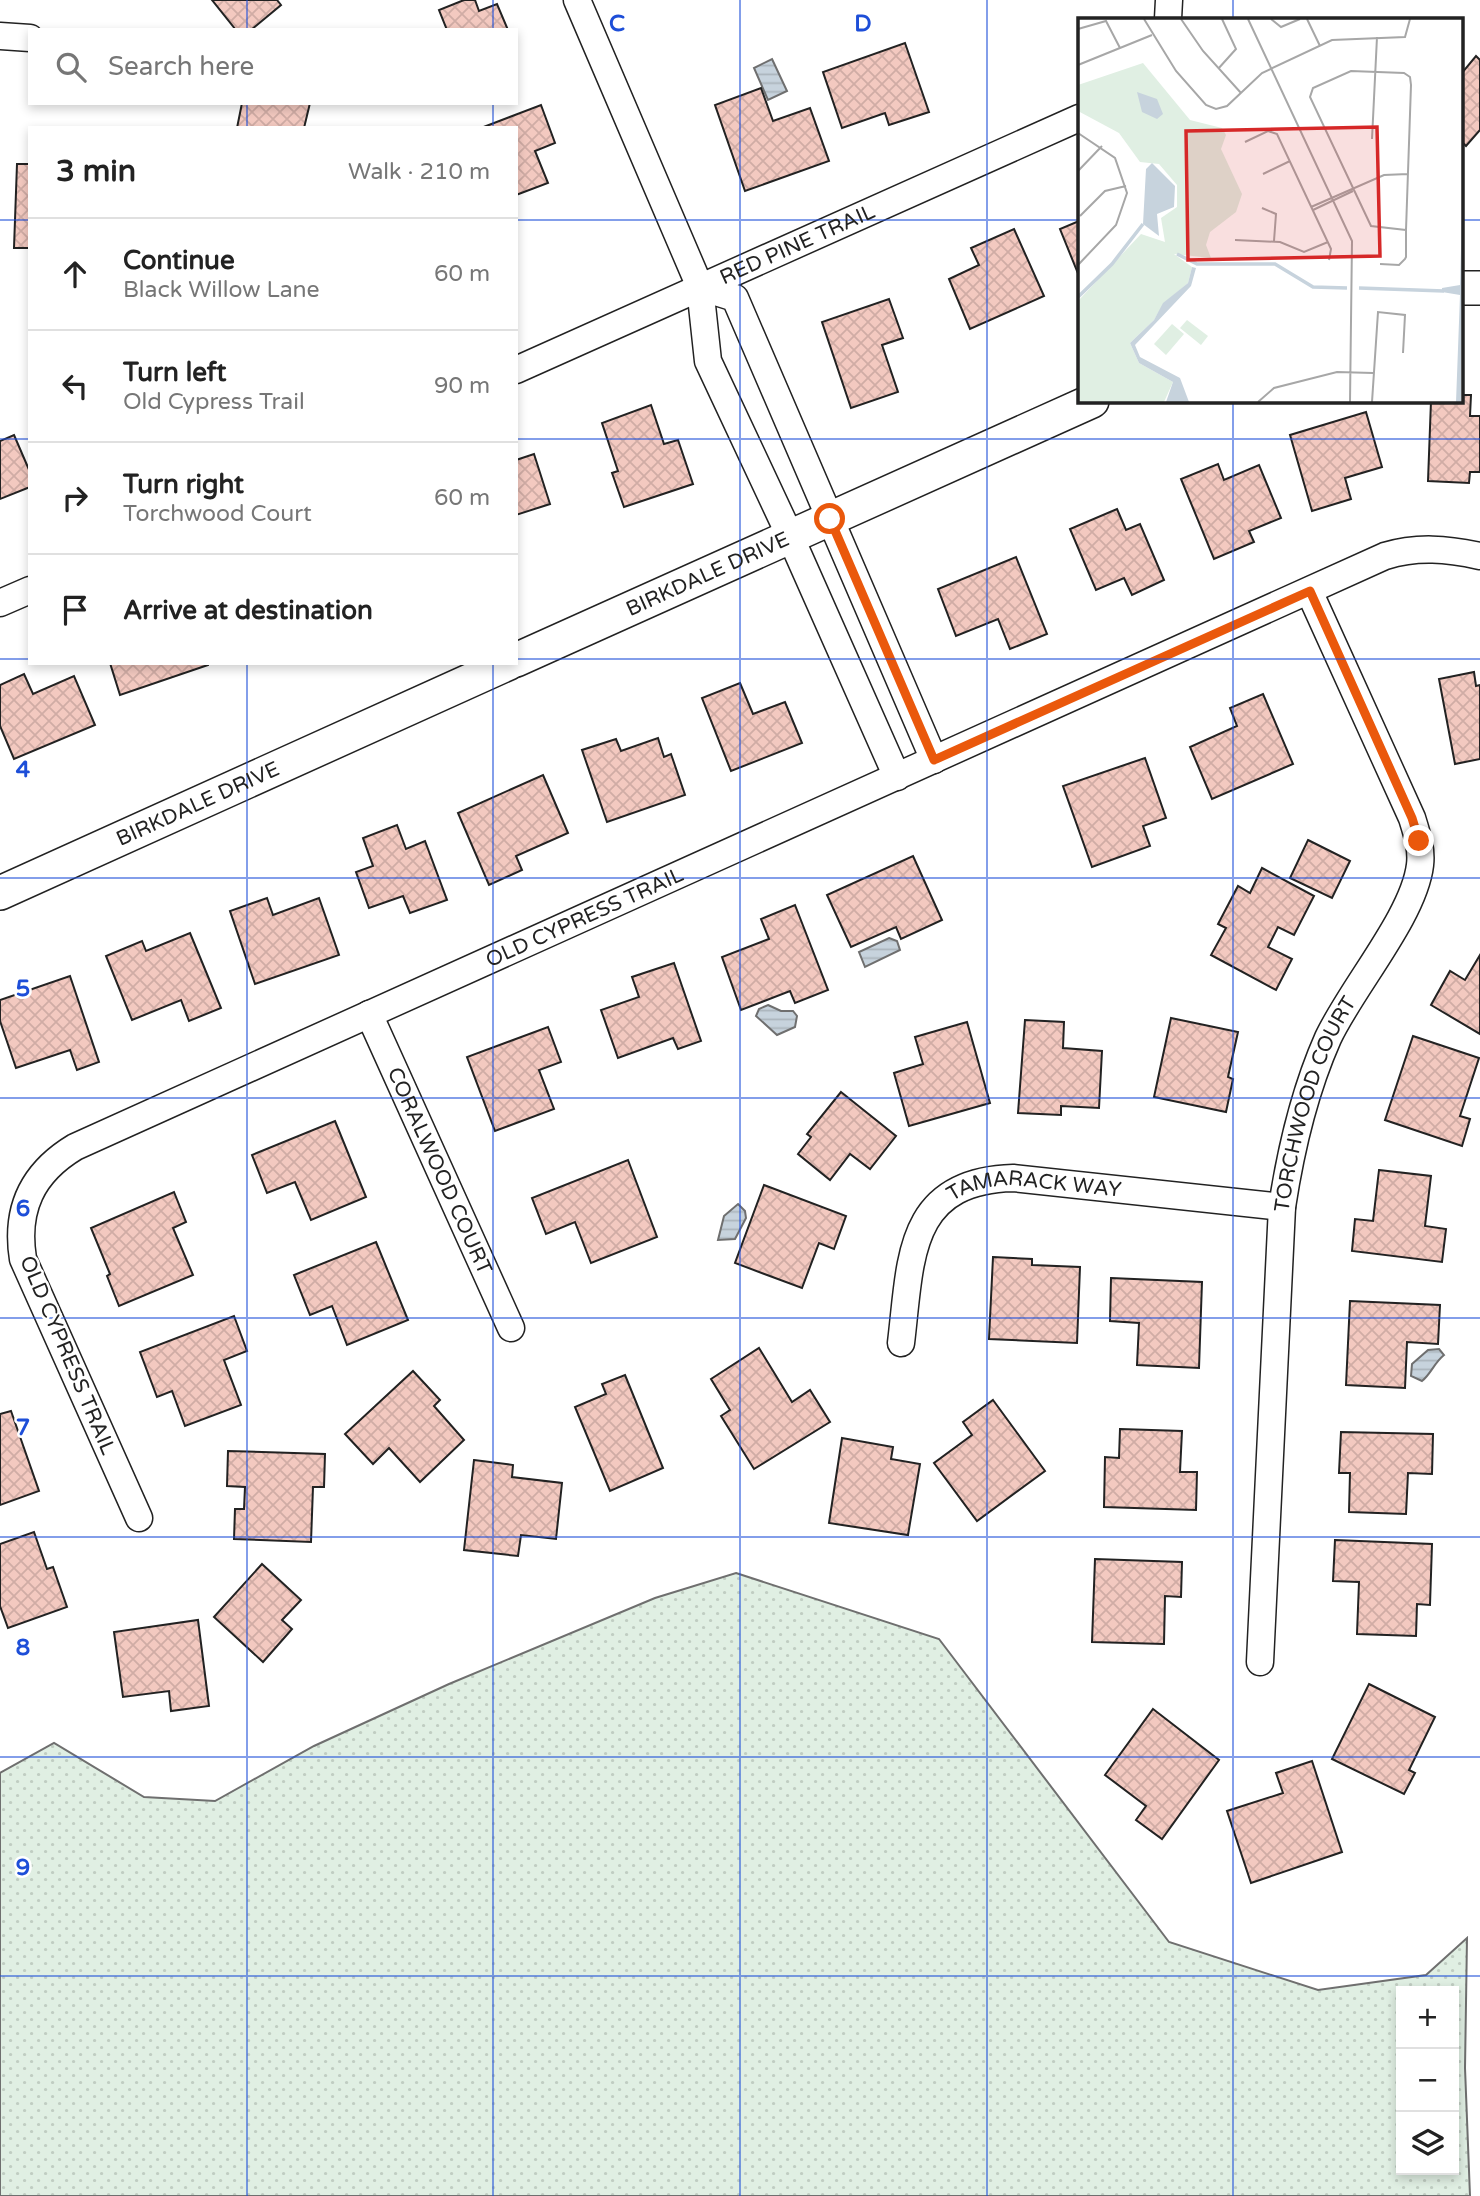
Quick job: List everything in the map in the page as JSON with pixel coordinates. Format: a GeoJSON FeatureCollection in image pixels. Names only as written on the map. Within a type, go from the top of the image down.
{"type":"FeatureCollection","features":[{"type":"Feature","properties":{"kind":"street"},"geometry":{"type":"LineString","coordinates":[[577,0],[700,287],[708,361],[790,536],[897,777]]}},
{"type":"Feature","properties":{"kind":"street"},"geometry":{"type":"LineString","coordinates":[[1168,18],[1169,0]]}},
{"type":"Feature","properties":{"kind":"street"},"geometry":{"type":"LineString","coordinates":[[0,36],[28,38]]}},
{"type":"Feature","properties":{"kind":"street","name":"RED PINE TRAIL"},"geometry":{"type":"LineString","coordinates":[[518,369],[1078,118]]}},
{"type":"Feature","properties":{"kind":"street"},"geometry":{"type":"LineString","coordinates":[[700,287],[735,298],[934,760]]}},
{"type":"Feature","properties":{"kind":"street"},"geometry":{"type":"LineString","coordinates":[[1462,288],[1480,288]]}},
{"type":"Feature","properties":{"kind":"street","name":"BIRKDALE DRIVE"},"geometry":{"type":"LineString","coordinates":[[518,659],[1090,402]]}},
{"type":"Feature","properties":{"kind":"street","name":"OLD CYPRESS TRAIL"},"geometry":{"type":"LineString","coordinates":[[139,1518],[23,1259],[19,1237],[21,1215],[28,1193],[56,1159],[75,1147],[369,1014],[1406,550],[1452,550],[1480,556]]}},
{"type":"Feature","properties":{"kind":"street"},"geometry":{"type":"LineString","coordinates":[[0,603],[28,591]]}},
{"type":"Feature","properties":{"kind":"street","name":"TORCHWOOD COURT"},"geometry":{"type":"LineString","coordinates":[[1260,1662],[1282,1207],[1301,1111],[1329,1037],[1362,977],[1408,906],[1421,863],[1419,841],[1412,818],[1310,591]]}},
{"type":"Feature","properties":{"kind":"street","name":"BIRKDALE DRIVE"},"geometry":{"type":"LineString","coordinates":[[0,893],[505,665]]}},
{"type":"Feature","properties":{"kind":"street","name":"CORALWOOD COURT"},"geometry":{"type":"LineString","coordinates":[[369,1014],[511,1328]]}},
{"type":"Feature","properties":{"kind":"street","name":"TAMARACK WAY"},"geometry":{"type":"LineString","coordinates":[[901,1343],[912,1248],[920,1228],[933,1210],[950,1195],[970,1184],[1013,1178],[1282,1207]]}},
{"type":"Feature","properties":{"kind":"green space"},"geometry":{"type":"Polygon","coordinates":[[[736,1573],[939,1639],[1169,1942],[1318,1990],[1426,1975],[1467,1938],[1465,2068],[1470,2196],[0,2196],[0,1773],[54,1743],[144,1797],[215,1801],[314,1746],[449,1684],[655,1598],[736,1573]]]}},
{"type":"Feature","properties":{"kind":"shaded area"},"geometry":{"type":"Polygon","coordinates":[[[772,59],[787,91],[768,100],[754,68],[772,59]]]}},
{"type":"Feature","properties":{"kind":"shaded area"},"geometry":{"type":"Polygon","coordinates":[[[889,938],[897,941],[900,950],[865,967],[859,952],[889,938]]]}},
{"type":"Feature","properties":{"kind":"shaded area"},"geometry":{"type":"Polygon","coordinates":[[[768,1005],[781,1011],[793,1011],[797,1016],[795,1027],[777,1035],[756,1016],[759,1009],[768,1005]]]}},
{"type":"Feature","properties":{"kind":"shaded area"},"geometry":{"type":"Polygon","coordinates":[[[738,1204],[745,1211],[746,1218],[735,1239],[718,1240],[724,1216],[738,1204]]]}},
{"type":"Feature","properties":{"kind":"shaded area"},"geometry":{"type":"Polygon","coordinates":[[[1439,1349],[1444,1355],[1422,1381],[1411,1376],[1412,1364],[1428,1350],[1439,1349]]]}},
{"type":"Feature","properties":{"kind":"building"},"geometry":{"type":"Polygon","coordinates":[[[212,0],[277,0],[281,5],[253,28],[234,28],[212,0]]]}},
{"type":"Feature","properties":{"kind":"building"},"geometry":{"type":"Polygon","coordinates":[[[464,0],[475,0],[479,11],[497,4],[507,28],[446,28],[439,10],[464,0]]]}},
{"type":"Feature","properties":{"kind":"building"},"geometry":{"type":"Polygon","coordinates":[[[905,43],[929,112],[889,125],[885,113],[842,128],[823,72],[905,43]]]}},
{"type":"Feature","properties":{"kind":"building"},"geometry":{"type":"Polygon","coordinates":[[[1476,56],[1480,60],[1480,130],[1466,146],[1462,142],[1462,73],[1476,56]]]}},
{"type":"Feature","properties":{"kind":"building"},"geometry":{"type":"Polygon","coordinates":[[[761,88],[773,121],[810,108],[829,161],[745,191],[715,105],[761,88]]]}},
{"type":"Feature","properties":{"kind":"building"},"geometry":{"type":"Polygon","coordinates":[[[242,105],[310,105],[304,126],[237,126],[242,105]]]}},
{"type":"Feature","properties":{"kind":"building"},"geometry":{"type":"Polygon","coordinates":[[[541,105],[555,143],[535,151],[548,183],[518,194],[518,126],[486,126],[541,105]]]}},
{"type":"Feature","properties":{"kind":"building"},"geometry":{"type":"Polygon","coordinates":[[[17,164],[28,164],[28,248],[14,248],[17,164]]]}},
{"type":"Feature","properties":{"kind":"building"},"geometry":{"type":"Polygon","coordinates":[[[1078,221],[1078,274],[1060,229],[1078,221]]]}},
{"type":"Feature","properties":{"kind":"building"},"geometry":{"type":"Polygon","coordinates":[[[1014,229],[1044,296],[970,329],[949,279],[979,265],[971,248],[1014,229]]]}},
{"type":"Feature","properties":{"kind":"building"},"geometry":{"type":"Polygon","coordinates":[[[889,299],[903,338],[882,345],[898,392],[851,408],[822,322],[889,299]]]}},
{"type":"Feature","properties":{"kind":"building"},"geometry":{"type":"Polygon","coordinates":[[[1462,395],[1471,395],[1470,416],[1480,416],[1480,472],[1470,472],[1469,483],[1428,481],[1431,402],[1462,402],[1462,395]]]}},
{"type":"Feature","properties":{"kind":"building"},"geometry":{"type":"Polygon","coordinates":[[[651,405],[664,444],[678,440],[693,484],[624,507],[612,473],[618,471],[602,423],[651,405]]]}},
{"type":"Feature","properties":{"kind":"building"},"geometry":{"type":"Polygon","coordinates":[[[1366,412],[1382,467],[1345,478],[1351,499],[1312,511],[1290,435],[1366,412]]]}},
{"type":"Feature","properties":{"kind":"building"},"geometry":{"type":"Polygon","coordinates":[[[14,435],[28,467],[28,488],[0,499],[0,441],[14,435]]]}},
{"type":"Feature","properties":{"kind":"building"},"geometry":{"type":"Polygon","coordinates":[[[534,454],[550,504],[518,514],[518,459],[534,454]]]}},
{"type":"Feature","properties":{"kind":"building"},"geometry":{"type":"Polygon","coordinates":[[[1218,464],[1224,480],[1259,465],[1281,518],[1249,531],[1254,542],[1214,559],[1181,479],[1218,464]]]}},
{"type":"Feature","properties":{"kind":"building"},"geometry":{"type":"Polygon","coordinates":[[[1117,509],[1126,530],[1140,524],[1164,580],[1132,595],[1124,578],[1096,590],[1070,529],[1117,509]]]}},
{"type":"Feature","properties":{"kind":"building"},"geometry":{"type":"Polygon","coordinates":[[[1016,557],[1047,634],[1010,649],[998,619],[956,636],[938,589],[1016,557]]]}},
{"type":"Feature","properties":{"kind":"building"},"geometry":{"type":"Polygon","coordinates":[[[111,665],[208,665],[120,695],[111,665]]]}},
{"type":"Feature","properties":{"kind":"building"},"geometry":{"type":"Polygon","coordinates":[[[1474,672],[1476,686],[1480,685],[1480,759],[1455,764],[1439,679],[1474,672]]]}},
{"type":"Feature","properties":{"kind":"building"},"geometry":{"type":"Polygon","coordinates":[[[24,674],[33,694],[74,676],[95,725],[14,759],[0,726],[0,685],[24,674]]]}},
{"type":"Feature","properties":{"kind":"building"},"geometry":{"type":"Polygon","coordinates":[[[740,683],[753,714],[785,702],[802,743],[731,771],[702,698],[740,683]]]}},
{"type":"Feature","properties":{"kind":"building"},"geometry":{"type":"Polygon","coordinates":[[[1263,694],[1293,764],[1212,799],[1190,747],[1237,726],[1230,708],[1263,694]]]}},
{"type":"Feature","properties":{"kind":"building"},"geometry":{"type":"Polygon","coordinates":[[[658,738],[664,757],[671,754],[685,795],[607,822],[582,750],[616,739],[621,751],[658,738]]]}},
{"type":"Feature","properties":{"kind":"building"},"geometry":{"type":"Polygon","coordinates":[[[1145,758],[1166,818],[1143,826],[1150,846],[1092,867],[1063,786],[1145,758]]]}},
{"type":"Feature","properties":{"kind":"building"},"geometry":{"type":"Polygon","coordinates":[[[543,775],[568,833],[516,856],[522,870],[489,885],[458,813],[543,775]]]}},
{"type":"Feature","properties":{"kind":"building"},"geometry":{"type":"Polygon","coordinates":[[[397,825],[406,849],[425,841],[447,900],[410,913],[403,896],[369,908],[356,872],[373,866],[363,838],[397,825]]]}},
{"type":"Feature","properties":{"kind":"building"},"geometry":{"type":"Polygon","coordinates":[[[1308,840],[1350,861],[1332,898],[1290,878],[1308,840]]]}},
{"type":"Feature","properties":{"kind":"building"},"geometry":{"type":"Polygon","coordinates":[[[913,856],[942,920],[901,939],[896,927],[851,947],[827,895],[913,856]]]}},
{"type":"Feature","properties":{"kind":"building"},"geometry":{"type":"Polygon","coordinates":[[[1262,868],[1314,896],[1294,935],[1278,927],[1268,947],[1292,959],[1276,990],[1211,955],[1226,928],[1218,924],[1238,886],[1250,893],[1262,868]]]}},
{"type":"Feature","properties":{"kind":"building"},"geometry":{"type":"Polygon","coordinates":[[[267,898],[273,915],[319,898],[339,955],[255,984],[230,911],[267,898]]]}},
{"type":"Feature","properties":{"kind":"building"},"geometry":{"type":"Polygon","coordinates":[[[795,905],[828,990],[795,1003],[790,991],[741,1010],[722,957],[769,939],[761,919],[795,905]]]}},
{"type":"Feature","properties":{"kind":"building"},"geometry":{"type":"Polygon","coordinates":[[[190,933],[221,1008],[189,1021],[181,1000],[132,1020],[106,956],[142,941],[146,951],[190,933]]]}},
{"type":"Feature","properties":{"kind":"building"},"geometry":{"type":"Polygon","coordinates":[[[1480,955],[1480,1034],[1431,1005],[1450,971],[1465,980],[1480,955]]]}},
{"type":"Feature","properties":{"kind":"building"},"geometry":{"type":"Polygon","coordinates":[[[674,963],[701,1041],[678,1049],[673,1038],[618,1058],[601,1010],[639,997],[632,977],[674,963]]]}},
{"type":"Feature","properties":{"kind":"building"},"geometry":{"type":"Polygon","coordinates":[[[70,976],[99,1062],[77,1070],[70,1050],[16,1068],[0,1021],[0,1000],[70,976]]]}},
{"type":"Feature","properties":{"kind":"building"},"geometry":{"type":"Polygon","coordinates":[[[1171,1018],[1238,1032],[1228,1077],[1233,1079],[1226,1112],[1154,1097],[1171,1018]]]}},
{"type":"Feature","properties":{"kind":"building"},"geometry":{"type":"Polygon","coordinates":[[[1025,1020],[1064,1022],[1063,1048],[1102,1051],[1099,1108],[1061,1106],[1061,1115],[1018,1113],[1025,1020]]]}},
{"type":"Feature","properties":{"kind":"building"},"geometry":{"type":"Polygon","coordinates":[[[967,1022],[990,1103],[909,1126],[894,1073],[923,1064],[915,1037],[967,1022]]]}},
{"type":"Feature","properties":{"kind":"building"},"geometry":{"type":"Polygon","coordinates":[[[548,1027],[561,1062],[539,1070],[554,1109],[495,1131],[467,1057],[548,1027]]]}},
{"type":"Feature","properties":{"kind":"building"},"geometry":{"type":"Polygon","coordinates":[[[1413,1036],[1479,1058],[1460,1116],[1470,1119],[1462,1146],[1385,1120],[1413,1036]]]}},
{"type":"Feature","properties":{"kind":"building"},"geometry":{"type":"Polygon","coordinates":[[[841,1092],[896,1136],[870,1169],[850,1154],[830,1180],[798,1154],[811,1137],[807,1134],[841,1092]]]}},
{"type":"Feature","properties":{"kind":"building"},"geometry":{"type":"Polygon","coordinates":[[[335,1121],[366,1197],[311,1220],[295,1182],[267,1193],[252,1155],[335,1121]]]}},
{"type":"Feature","properties":{"kind":"building"},"geometry":{"type":"Polygon","coordinates":[[[628,1160],[657,1237],[591,1263],[575,1222],[546,1234],[532,1198],[628,1160]]]}},
{"type":"Feature","properties":{"kind":"building"},"geometry":{"type":"Polygon","coordinates":[[[1379,1170],[1431,1176],[1425,1226],[1446,1229],[1442,1262],[1352,1251],[1355,1219],[1373,1221],[1379,1170]]]}},
{"type":"Feature","properties":{"kind":"building"},"geometry":{"type":"Polygon","coordinates":[[[764,1185],[846,1216],[834,1249],[819,1243],[802,1288],[735,1263],[764,1185]]]}},
{"type":"Feature","properties":{"kind":"building"},"geometry":{"type":"Polygon","coordinates":[[[174,1192],[186,1222],[173,1228],[193,1275],[119,1306],[107,1276],[110,1274],[91,1228],[174,1192]]]}},
{"type":"Feature","properties":{"kind":"building"},"geometry":{"type":"Polygon","coordinates":[[[376,1242],[408,1320],[347,1345],[332,1306],[310,1315],[294,1275],[376,1242]]]}},
{"type":"Feature","properties":{"kind":"building"},"geometry":{"type":"Polygon","coordinates":[[[993,1257],[1032,1259],[1032,1265],[1080,1267],[1077,1343],[989,1339],[993,1257]]]}},
{"type":"Feature","properties":{"kind":"building"},"geometry":{"type":"Polygon","coordinates":[[[1111,1278],[1202,1282],[1199,1368],[1137,1365],[1139,1323],[1110,1321],[1111,1278]]]}},
{"type":"Feature","properties":{"kind":"building"},"geometry":{"type":"Polygon","coordinates":[[[1350,1301],[1440,1305],[1438,1344],[1407,1342],[1405,1388],[1346,1385],[1350,1301]]]}},
{"type":"Feature","properties":{"kind":"building"},"geometry":{"type":"Polygon","coordinates":[[[234,1316],[247,1351],[224,1360],[241,1405],[185,1426],[172,1391],[157,1397],[140,1352],[234,1316]]]}},
{"type":"Feature","properties":{"kind":"building"},"geometry":{"type":"Polygon","coordinates":[[[759,1348],[792,1402],[810,1390],[830,1422],[754,1469],[721,1416],[730,1410],[711,1379],[759,1348]]]}},
{"type":"Feature","properties":{"kind":"building"},"geometry":{"type":"Polygon","coordinates":[[[413,1371],[440,1400],[434,1406],[464,1440],[420,1482],[389,1448],[373,1464],[345,1434],[413,1371]]]}},
{"type":"Feature","properties":{"kind":"building"},"geometry":{"type":"Polygon","coordinates":[[[625,1375],[663,1468],[610,1491],[575,1407],[606,1394],[602,1384],[625,1375]]]}},
{"type":"Feature","properties":{"kind":"building"},"geometry":{"type":"Polygon","coordinates":[[[993,1400],[1045,1471],[977,1521],[934,1463],[972,1435],[963,1422],[993,1400]]]}},
{"type":"Feature","properties":{"kind":"building"},"geometry":{"type":"Polygon","coordinates":[[[11,1411],[39,1491],[0,1505],[0,1414],[11,1411]]]}},
{"type":"Feature","properties":{"kind":"building"},"geometry":{"type":"Polygon","coordinates":[[[1120,1429],[1182,1431],[1180,1472],[1197,1472],[1196,1510],[1104,1507],[1105,1457],[1119,1458],[1120,1429]]]}},
{"type":"Feature","properties":{"kind":"building"},"geometry":{"type":"Polygon","coordinates":[[[1341,1432],[1433,1434],[1432,1474],[1408,1473],[1406,1514],[1349,1512],[1350,1473],[1339,1473],[1341,1432]]]}},
{"type":"Feature","properties":{"kind":"building"},"geometry":{"type":"Polygon","coordinates":[[[842,1438],[893,1447],[891,1459],[920,1464],[908,1535],[829,1523],[842,1438]]]}},
{"type":"Feature","properties":{"kind":"building"},"geometry":{"type":"Polygon","coordinates":[[[228,1451],[325,1454],[324,1487],[313,1487],[311,1542],[234,1539],[235,1509],[244,1509],[245,1487],[227,1486],[228,1451]]]}},
{"type":"Feature","properties":{"kind":"building"},"geometry":{"type":"Polygon","coordinates":[[[474,1460],[513,1465],[512,1477],[562,1483],[556,1539],[521,1535],[518,1556],[464,1550],[474,1460]]]}},
{"type":"Feature","properties":{"kind":"building"},"geometry":{"type":"Polygon","coordinates":[[[34,1532],[47,1569],[53,1567],[67,1607],[8,1628],[0,1606],[0,1544],[34,1532]]]}},
{"type":"Feature","properties":{"kind":"building"},"geometry":{"type":"Polygon","coordinates":[[[1335,1540],[1432,1544],[1430,1605],[1417,1604],[1416,1636],[1357,1634],[1359,1582],[1333,1581],[1335,1540]]]}},
{"type":"Feature","properties":{"kind":"building"},"geometry":{"type":"Polygon","coordinates":[[[1095,1559],[1182,1562],[1181,1597],[1165,1596],[1164,1644],[1092,1642],[1095,1559]]]}},
{"type":"Feature","properties":{"kind":"building"},"geometry":{"type":"Polygon","coordinates":[[[262,1564],[301,1600],[282,1620],[292,1629],[263,1662],[214,1617],[262,1564]]]}},
{"type":"Feature","properties":{"kind":"building"},"geometry":{"type":"Polygon","coordinates":[[[198,1620],[209,1706],[171,1711],[169,1691],[123,1697],[114,1632],[198,1620]]]}},
{"type":"Feature","properties":{"kind":"building"},"geometry":{"type":"Polygon","coordinates":[[[1369,1684],[1435,1717],[1409,1770],[1415,1773],[1404,1794],[1332,1759],[1369,1684]]]}},
{"type":"Feature","properties":{"kind":"building"},"geometry":{"type":"Polygon","coordinates":[[[1153,1709],[1219,1760],[1162,1839],[1136,1820],[1146,1806],[1105,1775],[1153,1709]]]}},
{"type":"Feature","properties":{"kind":"building"},"geometry":{"type":"Polygon","coordinates":[[[1312,1761],[1342,1852],[1251,1883],[1227,1811],[1283,1793],[1276,1773],[1312,1761]]]}},
{"type":"Feature","properties":{"kind":"route"},"geometry":{"type":"LineString","coordinates":[[830,519],[934,760],[1310,591],[1412,818],[1419,841]]}}]}
